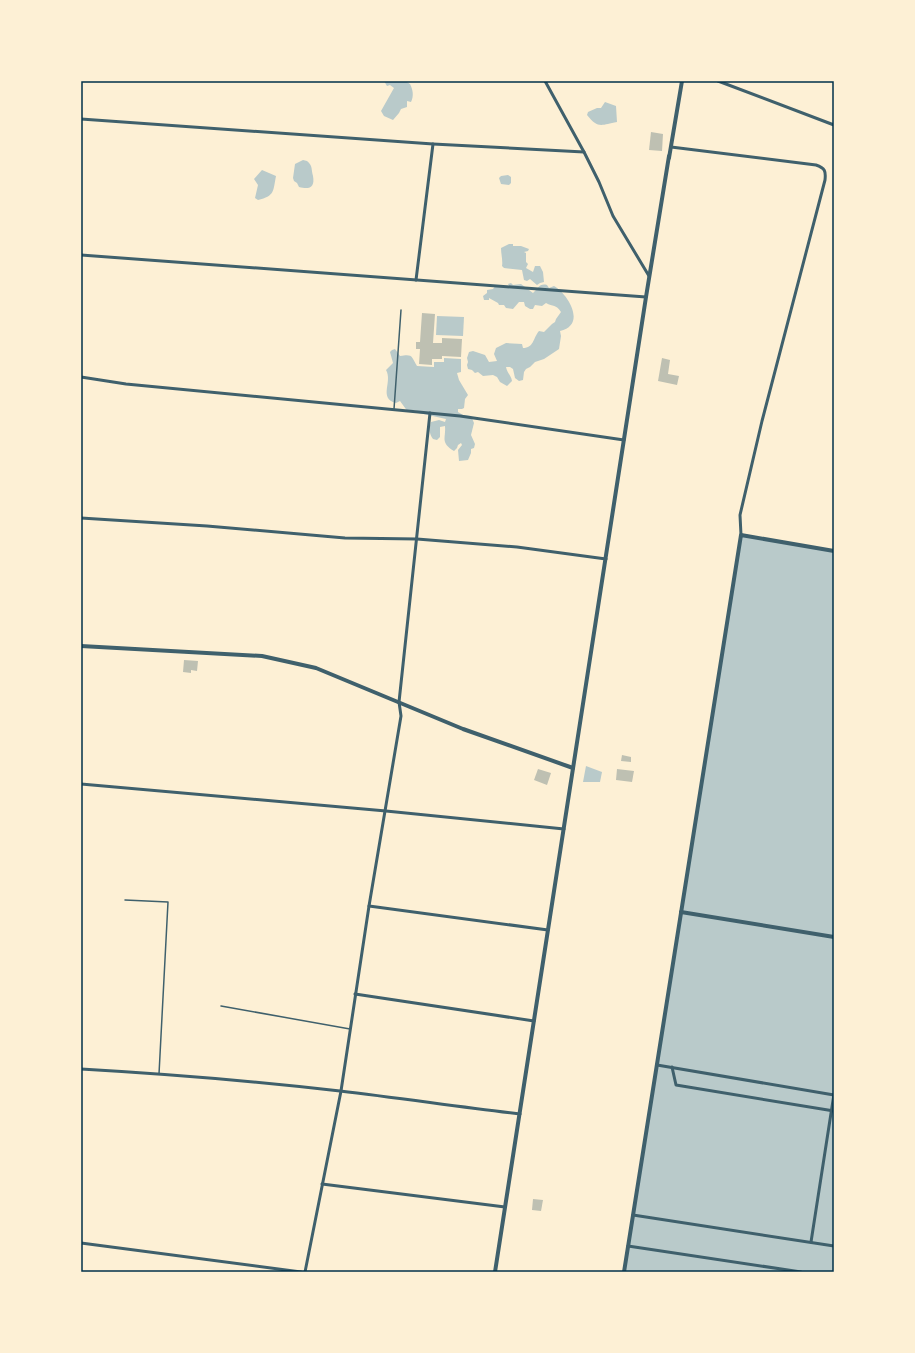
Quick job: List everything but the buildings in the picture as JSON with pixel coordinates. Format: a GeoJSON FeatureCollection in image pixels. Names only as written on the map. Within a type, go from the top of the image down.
{"type":"FeatureCollection","features":[{"type":"Feature","properties":{"kind":"street"},"geometry":{"type":"LineString","coordinates":[[545,81],[584,152],[599,182],[613,216],[649,276]]}},
{"type":"Feature","properties":{"kind":"street"},"geometry":{"type":"LineString","coordinates":[[646,297],[682,81]]}},
{"type":"Feature","properties":{"kind":"street"},"geometry":{"type":"LineString","coordinates":[[718,81],[834,125]]}},
{"type":"Feature","properties":{"kind":"street"},"geometry":{"type":"LineString","coordinates":[[81,119],[433,144],[584,152]]}},
{"type":"Feature","properties":{"kind":"street"},"geometry":{"type":"LineString","coordinates":[[416,280],[433,144]]}},
{"type":"Feature","properties":{"kind":"street"},"geometry":{"type":"LineString","coordinates":[[624,1272],[741,535],[740,515],[762,421],[824,187],[826,172],[823,167],[816,165],[671,147]]}},
{"type":"Feature","properties":{"kind":"street"},"geometry":{"type":"LineString","coordinates":[[495,1272],[669,156]]}},
{"type":"Feature","properties":{"kind":"street"},"geometry":{"type":"LineString","coordinates":[[81,255],[646,297]]}},
{"type":"Feature","properties":{"kind":"street"},"geometry":{"type":"LineString","coordinates":[[81,377],[126,384],[430,413],[624,440]]}},
{"type":"Feature","properties":{"kind":"street"},"geometry":{"type":"LineString","coordinates":[[305,1272],[341,1091],[369,906],[401,716],[399,702],[430,413]]}},
{"type":"Feature","properties":{"kind":"street"},"geometry":{"type":"LineString","coordinates":[[81,518],[345,538],[417,539],[517,547],[606,559]]}},
{"type":"Feature","properties":{"kind":"street"},"geometry":{"type":"LineString","coordinates":[[741,535],[834,551]]}},
{"type":"Feature","properties":{"kind":"street"},"geometry":{"type":"LineString","coordinates":[[81,646],[262,656],[316,668],[463,729],[573,768]]}},
{"type":"Feature","properties":{"kind":"street"},"geometry":{"type":"LineString","coordinates":[[81,784],[386,811],[564,829]]}},
{"type":"Feature","properties":{"kind":"street"},"geometry":{"type":"LineString","coordinates":[[369,906],[548,930]]}},
{"type":"Feature","properties":{"kind":"street"},"geometry":{"type":"LineString","coordinates":[[681,912],[834,936]]}},
{"type":"Feature","properties":{"kind":"street"},"geometry":{"type":"LineString","coordinates":[[355,994],[534,1021]]}},
{"type":"Feature","properties":{"kind":"street"},"geometry":{"type":"LineString","coordinates":[[657,1065],[834,1094],[833,1110],[811,1242]]}},
{"type":"Feature","properties":{"kind":"street"},"geometry":{"type":"LineString","coordinates":[[672,1067],[676,1085],[833,1110]]}},
{"type":"Feature","properties":{"kind":"street"},"geometry":{"type":"LineString","coordinates":[[81,1069],[159,1074],[341,1091],[520,1114]]}},
{"type":"Feature","properties":{"kind":"street"},"geometry":{"type":"LineString","coordinates":[[322,1184],[505,1207]]}},
{"type":"Feature","properties":{"kind":"street"},"geometry":{"type":"LineString","coordinates":[[633,1215],[834,1246]]}},
{"type":"Feature","properties":{"kind":"street"},"geometry":{"type":"LineString","coordinates":[[81,1243],[301,1272]]}},
{"type":"Feature","properties":{"kind":"street"},"geometry":{"type":"LineString","coordinates":[[628,1246],[801,1272]]}},
{"type":"Feature","properties":{"kind":"lane"},"geometry":{"type":"LineString","coordinates":[[394,409],[401,310]]}},
{"type":"Feature","properties":{"kind":"lane"},"geometry":{"type":"LineString","coordinates":[[125,900],[168,902],[159,1074]]}},
{"type":"Feature","properties":{"kind":"lane"},"geometry":{"type":"LineString","coordinates":[[221,1006],[350,1029]]}},
{"type":"Feature","properties":{"kind":"shaded area"},"geometry":{"type":"Polygon","coordinates":[[[384,81],[405,81],[410,84],[412,91],[413,98],[411,102],[407,101],[407,107],[401,109],[393,120],[384,116],[381,111],[394,88],[390,85],[387,86],[384,81]]]}},
{"type":"Feature","properties":{"kind":"shaded area"},"geometry":{"type":"Polygon","coordinates":[[[605,102],[616,106],[617,122],[600,125],[594,122],[587,115],[588,112],[601,108],[605,102]]]}},
{"type":"Feature","properties":{"kind":"shaded area"},"geometry":{"type":"Polygon","coordinates":[[[303,160],[307,161],[312,168],[313,183],[309,188],[299,187],[293,178],[295,164],[303,160]]]}},
{"type":"Feature","properties":{"kind":"shaded area"},"geometry":{"type":"Polygon","coordinates":[[[262,170],[276,176],[270,195],[258,200],[255,198],[258,185],[254,179],[262,170]]]}},
{"type":"Feature","properties":{"kind":"shaded area"},"geometry":{"type":"Polygon","coordinates":[[[508,175],[511,177],[511,183],[509,185],[501,184],[499,178],[501,176],[508,175]]]}},
{"type":"Feature","properties":{"kind":"shaded area"},"geometry":{"type":"Polygon","coordinates":[[[509,244],[529,249],[528,251],[524,252],[526,253],[526,262],[528,264],[526,268],[533,272],[535,266],[540,266],[543,272],[544,282],[537,285],[530,279],[527,281],[524,280],[522,270],[504,268],[502,266],[501,248],[509,244]]]}},
{"type":"Feature","properties":{"kind":"shaded area"},"geometry":{"type":"Polygon","coordinates":[[[511,283],[513,285],[521,284],[533,293],[542,285],[547,285],[549,288],[554,286],[569,302],[574,316],[572,323],[568,328],[560,331],[561,336],[559,349],[544,359],[535,362],[526,369],[523,380],[519,381],[515,378],[513,369],[506,367],[512,381],[507,386],[493,375],[483,376],[478,372],[475,373],[468,369],[467,358],[469,352],[473,351],[485,355],[489,362],[497,361],[494,354],[496,348],[506,343],[522,344],[523,348],[527,348],[533,342],[539,331],[544,332],[555,322],[561,312],[556,307],[546,303],[542,306],[535,305],[533,309],[530,309],[525,306],[524,302],[519,302],[513,309],[506,308],[504,305],[499,305],[489,298],[489,300],[484,300],[483,296],[487,293],[487,290],[493,289],[496,285],[509,286],[508,284],[511,283]]]}},
{"type":"Feature","properties":{"kind":"shaded area"},"geometry":{"type":"Polygon","coordinates":[[[437,316],[464,317],[463,336],[436,335],[437,316]]]}},
{"type":"Feature","properties":{"kind":"shaded area"},"geometry":{"type":"Polygon","coordinates":[[[395,349],[400,356],[411,356],[417,366],[434,367],[434,362],[444,362],[444,358],[461,359],[461,372],[457,373],[459,380],[468,395],[465,399],[464,408],[458,409],[458,412],[463,415],[471,416],[474,423],[471,435],[475,444],[474,448],[471,449],[468,460],[459,461],[458,450],[462,445],[461,443],[454,451],[445,443],[445,426],[440,427],[440,437],[437,440],[433,439],[430,431],[431,422],[439,420],[445,422],[446,419],[419,413],[414,410],[408,412],[400,401],[396,403],[391,401],[388,397],[388,375],[386,370],[393,363],[390,352],[395,349]]]}},
{"type":"Feature","properties":{"kind":"shaded area"},"geometry":{"type":"Polygon","coordinates":[[[741,535],[834,551],[834,1272],[624,1272],[741,535]]]}},
{"type":"Feature","properties":{"kind":"shaded area"},"geometry":{"type":"Polygon","coordinates":[[[586,766],[602,772],[600,782],[583,782],[586,766]]]}}]}
